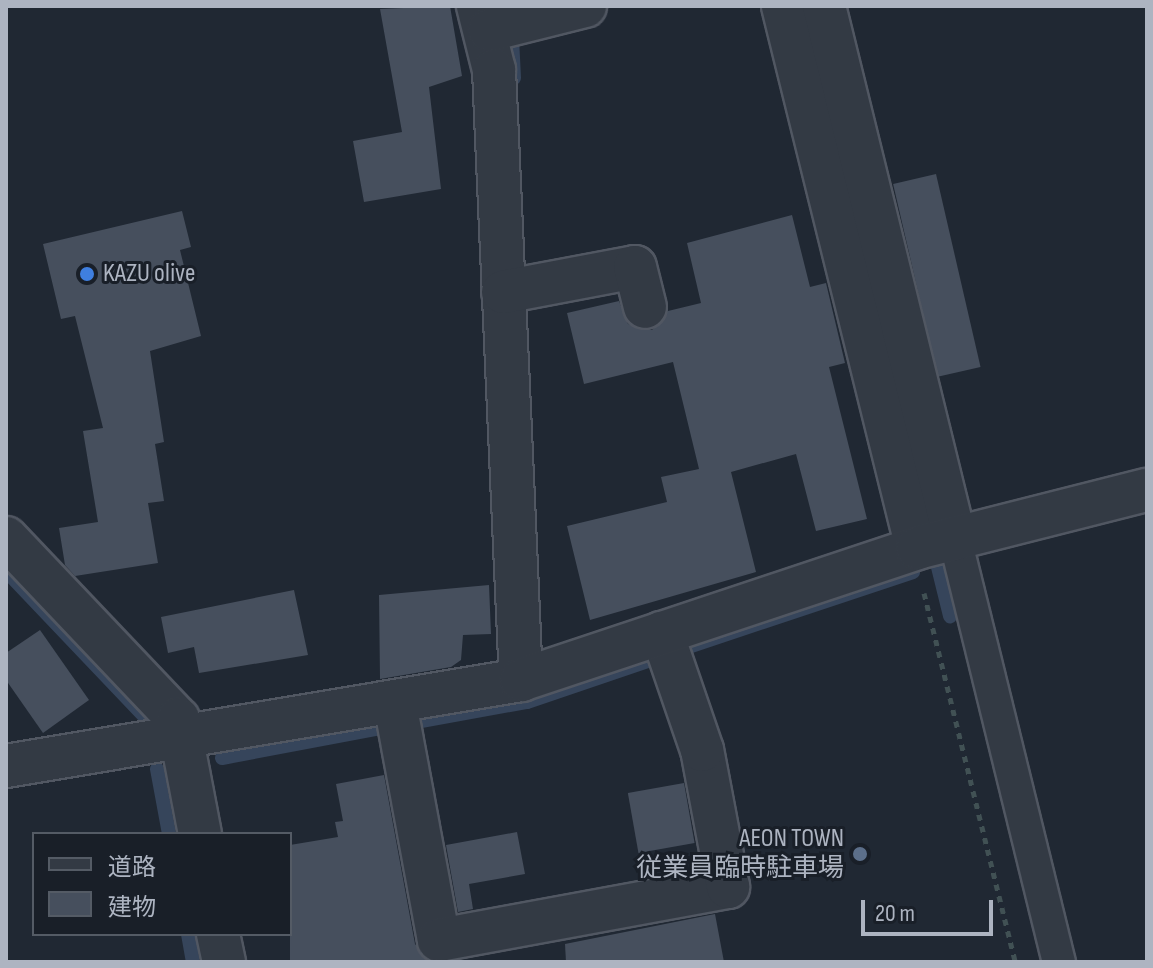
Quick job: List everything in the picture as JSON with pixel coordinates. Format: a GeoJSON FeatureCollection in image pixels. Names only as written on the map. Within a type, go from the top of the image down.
{"type":"FeatureCollection","features":[{"type":"Feature","properties":{"kind":"street"},"geometry":{"type":"LineString","coordinates":[[521,680],[503,292],[483,18],[585,6]]}},
{"type":"Feature","properties":{"kind":"street"},"geometry":{"type":"LineString","coordinates":[[783,6],[928,545],[1059,962]]}},
{"type":"Feature","properties":{"kind":"street"},"geometry":{"type":"LineString","coordinates":[[824,6],[928,545]]}},
{"type":"Feature","properties":{"kind":"street"},"geometry":{"type":"LineString","coordinates":[[503,292],[635,267],[645,307]]}},
{"type":"Feature","properties":{"kind":"street"},"geometry":{"type":"LineString","coordinates":[[6,766],[521,680],[928,545],[1147,490]]}},
{"type":"Feature","properties":{"kind":"street"},"geometry":{"type":"LineString","coordinates":[[6,538],[178,719],[200,832]]}},
{"type":"Feature","properties":{"kind":"street"},"geometry":{"type":"LineString","coordinates":[[395,703],[439,940],[728,887],[702,750],[662,633]]}},
{"type":"Feature","properties":{"kind":"street"},"geometry":{"type":"LineString","coordinates":[[218,936],[224,962]]}},
{"type":"Feature","properties":{"kind":"path"},"geometry":{"type":"LineString","coordinates":[[928,545],[1015,962]]}},
{"type":"Feature","properties":{"kind":"building"},"geometry":{"type":"Polygon","coordinates":[[[450,6],[462,76],[429,87],[441,189],[364,202],[353,141],[402,132],[380,9],[450,6]]]}},
{"type":"Feature","properties":{"kind":"building"},"geometry":{"type":"Polygon","coordinates":[[[936,174],[981,367],[938,377],[893,184],[936,174]]]}},
{"type":"Feature","properties":{"kind":"building"},"geometry":{"type":"Polygon","coordinates":[[[182,211],[191,247],[180,250],[201,336],[150,351],[164,442],[155,444],[164,501],[148,503],[158,563],[75,576],[65,565],[59,528],[98,522],[83,431],[103,428],[75,316],[61,319],[43,244],[182,211]]]}},
{"type":"Feature","properties":{"kind":"building"},"geometry":{"type":"Polygon","coordinates":[[[792,215],[810,287],[826,283],[845,363],[829,367],[867,519],[816,531],[796,454],[731,472],[756,572],[590,620],[567,526],[667,502],[661,477],[699,469],[673,362],[584,384],[567,313],[619,301],[628,324],[652,330],[668,311],[701,303],[687,243],[792,215]]]}},
{"type":"Feature","properties":{"kind":"building"},"geometry":{"type":"Polygon","coordinates":[[[489,585],[491,634],[463,635],[461,660],[451,667],[380,679],[379,595],[489,585]]]}},
{"type":"Feature","properties":{"kind":"building"},"geometry":{"type":"Polygon","coordinates":[[[294,590],[308,655],[199,673],[194,647],[168,653],[161,617],[294,590]]]}},
{"type":"Feature","properties":{"kind":"building"},"geometry":{"type":"Polygon","coordinates":[[[40,630],[89,700],[43,733],[6,680],[6,653],[40,630]]]}},
{"type":"Feature","properties":{"kind":"building"},"geometry":{"type":"Polygon","coordinates":[[[384,775],[415,944],[430,962],[290,962],[292,845],[338,837],[335,822],[343,821],[336,784],[384,775]]]}},
{"type":"Feature","properties":{"kind":"building"},"geometry":{"type":"Polygon","coordinates":[[[684,783],[695,843],[638,853],[628,793],[684,783]]]}},
{"type":"Feature","properties":{"kind":"building"},"geometry":{"type":"Polygon","coordinates":[[[517,832],[525,874],[469,884],[473,909],[458,912],[446,845],[517,832]]]}},
{"type":"Feature","properties":{"kind":"building"},"geometry":{"type":"Polygon","coordinates":[[[715,914],[724,962],[566,962],[565,944],[715,914]]]}},
{"type":"Feature","properties":{"kind":"waterway"},"geometry":{"type":"LineString","coordinates":[[512,38],[514,78]]}},
{"type":"Feature","properties":{"kind":"waterway"},"geometry":{"type":"LineString","coordinates":[[937,563],[950,616]]}},
{"type":"Feature","properties":{"kind":"waterway"},"geometry":{"type":"LineString","coordinates":[[6,571],[143,715]]}},
{"type":"Feature","properties":{"kind":"waterway"},"geometry":{"type":"LineString","coordinates":[[691,646],[913,572]]}},
{"type":"Feature","properties":{"kind":"waterway"},"geometry":{"type":"LineString","coordinates":[[421,721],[527,702],[648,661]]}},
{"type":"Feature","properties":{"kind":"waterway"},"geometry":{"type":"LineString","coordinates":[[222,758],[376,729]]}},
{"type":"Feature","properties":{"kind":"waterway"},"geometry":{"type":"LineString","coordinates":[[157,769],[169,832]]}},
{"type":"Feature","properties":{"kind":"waterway"},"geometry":{"type":"LineString","coordinates":[[188,936],[193,962]]}},
{"type":"Feature","properties":{"kind":"place","name":"KAZU olive"},"geometry":{"type":"Point","coordinates":[87,274]}},
{"type":"Feature","properties":{"kind":"place","name":"AEON TOWN 従業員臨時駐車場"},"geometry":{"type":"Point","coordinates":[860,854]}}]}
